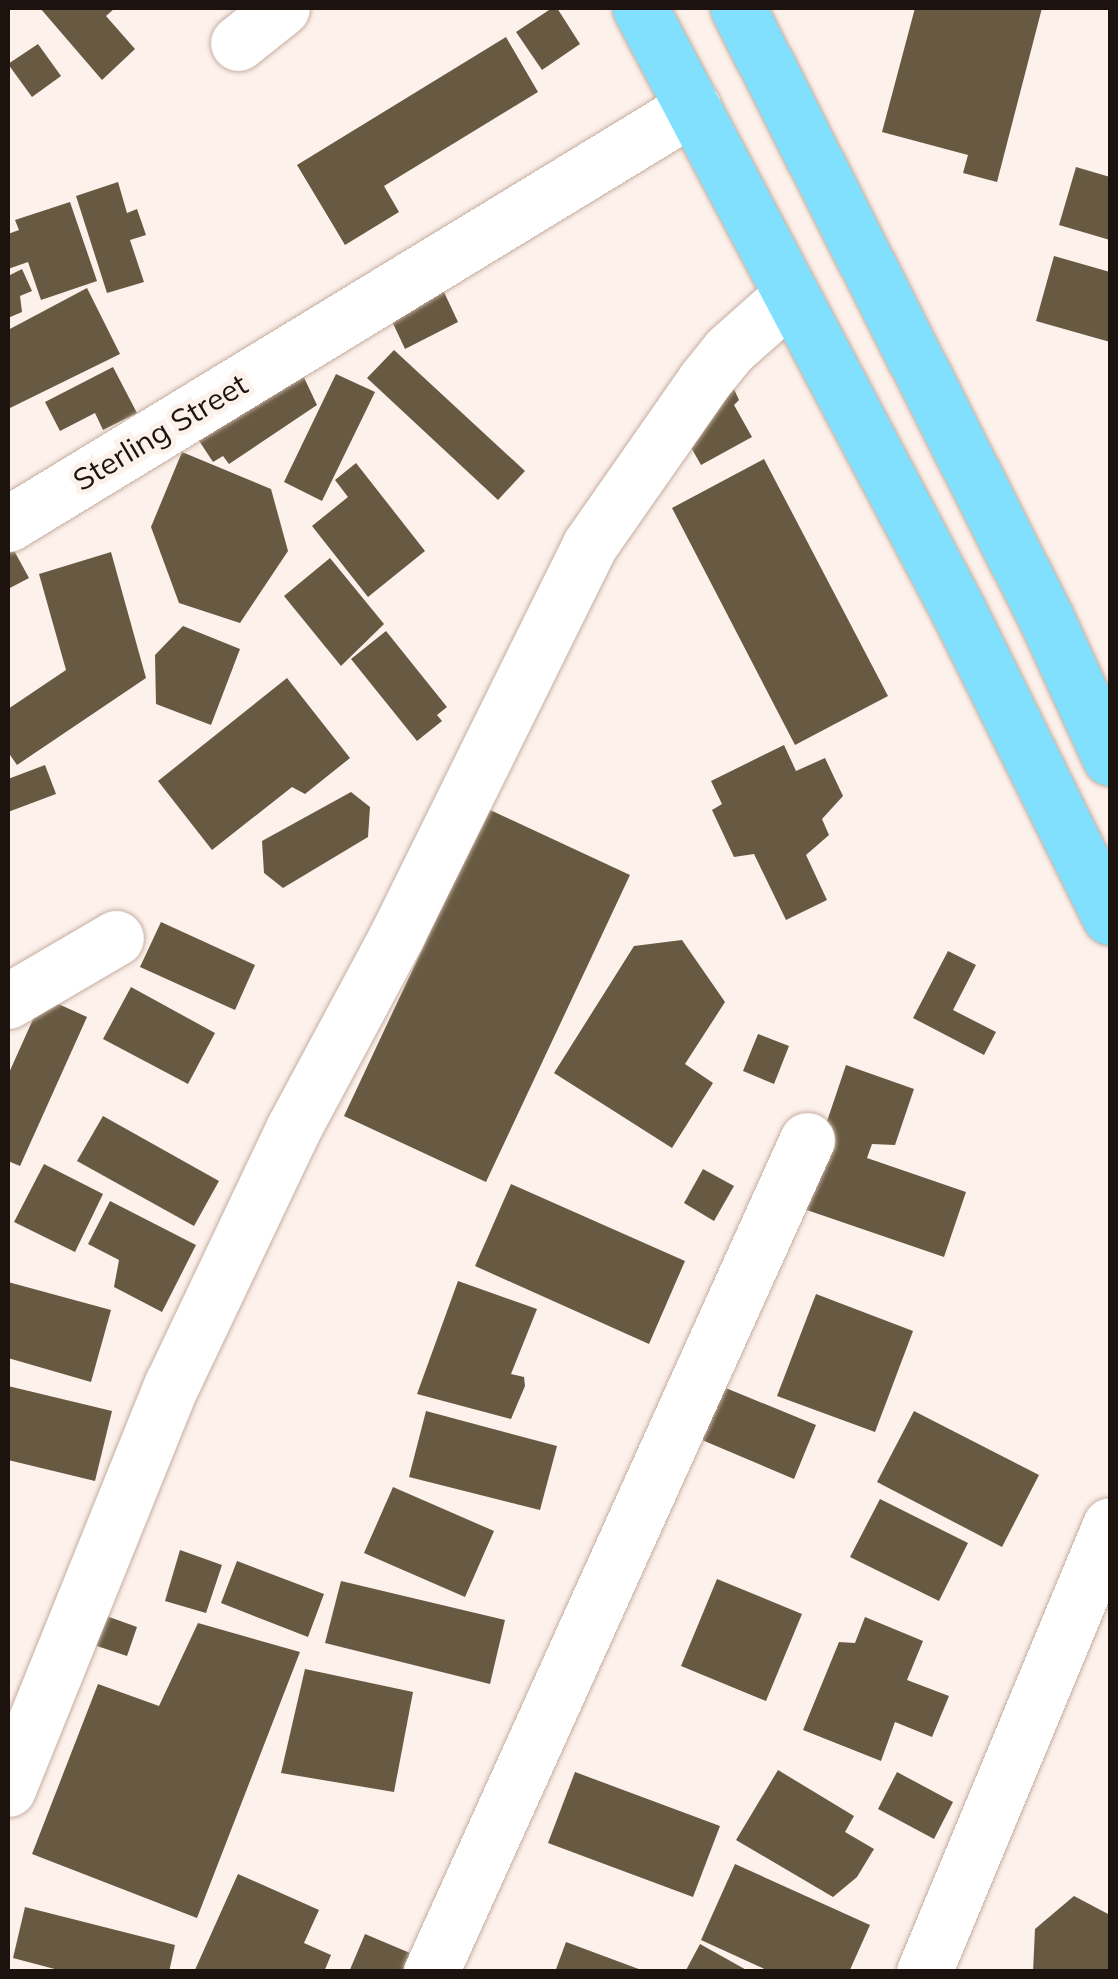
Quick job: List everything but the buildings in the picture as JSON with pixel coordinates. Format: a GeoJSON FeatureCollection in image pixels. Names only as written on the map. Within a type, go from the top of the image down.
{"type":"FeatureCollection","features":[{"type":"Feature","properties":{"kind":"main road"},"geometry":{"type":"LineString","coordinates":[[640,8],[960,614],[1110,918]]}},
{"type":"Feature","properties":{"kind":"main road"},"geometry":{"type":"LineString","coordinates":[[738,8],[1046,618],[1110,758]]}},
{"type":"Feature","properties":{"kind":"street"},"geometry":{"type":"LineString","coordinates":[[238,43],[282,8]]}},
{"type":"Feature","properties":{"kind":"street","name":"Sterling Street"},"geometry":{"type":"LineString","coordinates":[[8,524],[693,107]]}},
{"type":"Feature","properties":{"kind":"street"},"geometry":{"type":"LineString","coordinates":[[8,1789],[172,1384],[293,1129],[398,935],[589,546],[704,381],[730,350],[791,295]]}},
{"type":"Feature","properties":{"kind":"street"},"geometry":{"type":"LineString","coordinates":[[8,1001],[116,938]]}},
{"type":"Feature","properties":{"kind":"street"},"geometry":{"type":"LineString","coordinates":[[432,1972],[808,1140]]}},
{"type":"Feature","properties":{"kind":"street"},"geometry":{"type":"LineString","coordinates":[[924,1972],[1110,1525]]}}]}
